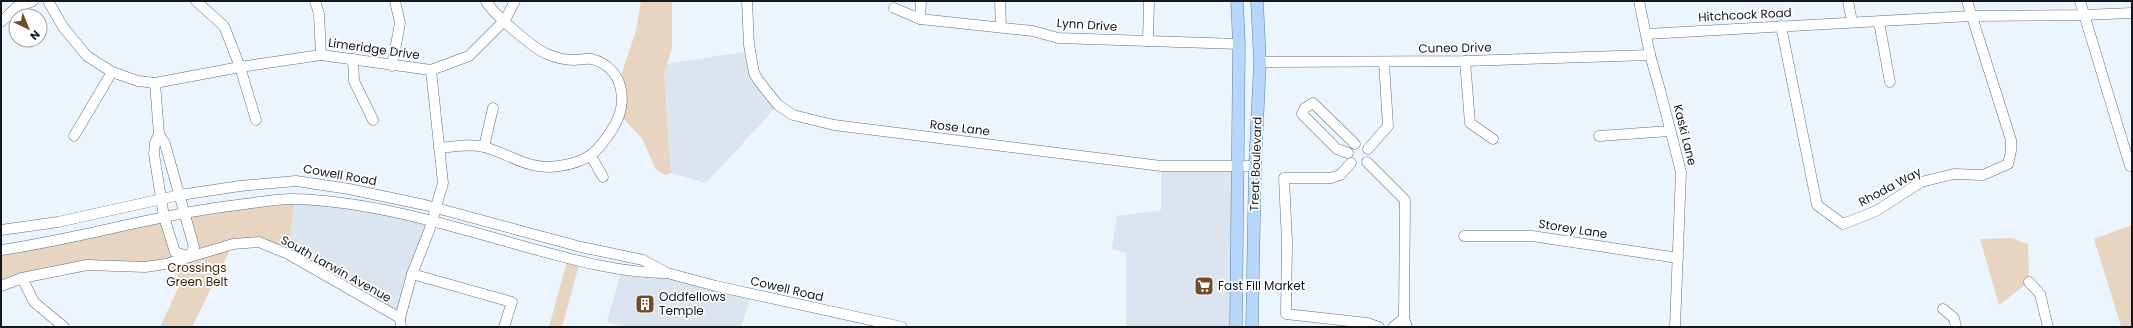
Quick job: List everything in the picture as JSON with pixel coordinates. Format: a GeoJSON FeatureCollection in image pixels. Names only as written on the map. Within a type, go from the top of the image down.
{"type":"FeatureCollection","features":[{"type":"Feature","properties":{"kind":"main road","name":"Treat Boulevard"},"geometry":{"type":"LineString","coordinates":[[1236,327],[1239,44],[1237,1]]}},
{"type":"Feature","properties":{"kind":"main road","name":"Treat Boulevard"},"geometry":{"type":"LineString","coordinates":[[1252,327],[1255,166],[1260,62],[1257,1]]}},
{"type":"Feature","properties":{"kind":"street"},"geometry":{"type":"LineString","coordinates":[[1,22],[18,7],[33,1]]}},
{"type":"Feature","properties":{"kind":"street","name":"Limeridge Drive"},"geometry":{"type":"LineString","coordinates":[[48,1],[63,27],[87,56],[112,72],[138,81],[155,83],[240,67],[321,55],[392,66],[431,70],[469,56],[504,20],[515,1]]}},
{"type":"Feature","properties":{"kind":"street"},"geometry":{"type":"LineString","coordinates":[[196,1],[224,26],[240,67],[256,120]]}},
{"type":"Feature","properties":{"kind":"street"},"geometry":{"type":"LineString","coordinates":[[315,1],[319,14],[321,55]]}},
{"type":"Feature","properties":{"kind":"street"},"geometry":{"type":"LineString","coordinates":[[392,66],[400,23],[395,1]]}},
{"type":"Feature","properties":{"kind":"street"},"geometry":{"type":"LineString","coordinates":[[439,148],[466,146],[484,147],[526,164],[544,167],[574,163],[591,156],[607,137],[617,121],[623,99],[619,81],[606,66],[591,59],[571,60],[547,54],[520,35],[486,1]]}},
{"type":"Feature","properties":{"kind":"street","name":"Rose Lane"},"geometry":{"type":"LineString","coordinates":[[747,1],[749,45],[754,73],[778,105],[793,115],[834,125],[1161,166],[1255,166]]}},
{"type":"Feature","properties":{"kind":"street"},"geometry":{"type":"LineString","coordinates":[[920,19],[921,1]]}},
{"type":"Feature","properties":{"kind":"street"},"geometry":{"type":"LineString","coordinates":[[1000,1],[1001,27]]}},
{"type":"Feature","properties":{"kind":"street"},"geometry":{"type":"LineString","coordinates":[[1148,41],[1149,1]]}},
{"type":"Feature","properties":{"kind":"street","name":"Kaski Lane"},"geometry":{"type":"LineString","coordinates":[[1639,1],[1647,34],[1650,55],[1681,172],[1675,327]]}},
{"type":"Feature","properties":{"kind":"street"},"geometry":{"type":"LineString","coordinates":[[1848,1],[1852,22]]}},
{"type":"Feature","properties":{"kind":"street"},"geometry":{"type":"LineString","coordinates":[[1967,1],[1970,16]]}},
{"type":"Feature","properties":{"kind":"street"},"geometry":{"type":"LineString","coordinates":[[2080,1],[2130,166]]}},
{"type":"Feature","properties":{"kind":"street","name":"Lynn Drive"},"geometry":{"type":"LineString","coordinates":[[894,8],[920,19],[1033,31],[1058,38],[1239,44]]}},
{"type":"Feature","properties":{"kind":"street","name":"Hitchcock Road"},"geometry":{"type":"LineString","coordinates":[[1647,34],[1970,16],[2084,15],[2132,12]]}},
{"type":"Feature","properties":{"kind":"street","name":"Rhoda Way"},"geometry":{"type":"LineString","coordinates":[[1781,26],[1817,205],[1843,224],[1876,211],[1921,182],[1954,174],[1983,175],[2008,164],[2011,151],[2011,140],[1970,16]]}},
{"type":"Feature","properties":{"kind":"street"},"geometry":{"type":"LineString","coordinates":[[1879,22],[1890,82]]}},
{"type":"Feature","properties":{"kind":"street","name":"Cuneo Drive"},"geometry":{"type":"LineString","coordinates":[[1260,62],[1465,61],[1650,55]]}},
{"type":"Feature","properties":{"kind":"street"},"geometry":{"type":"LineString","coordinates":[[353,59],[354,81],[373,120]]}},
{"type":"Feature","properties":{"kind":"street"},"geometry":{"type":"LineString","coordinates":[[1465,61],[1470,123],[1493,139]]}},
{"type":"Feature","properties":{"kind":"street"},"geometry":{"type":"LineString","coordinates":[[1368,149],[1388,126],[1384,62]]}},
{"type":"Feature","properties":{"kind":"street"},"geometry":{"type":"LineString","coordinates":[[401,322],[412,274],[432,221],[443,183],[431,70]]}},
{"type":"Feature","properties":{"kind":"street"},"geometry":{"type":"LineString","coordinates":[[74,136],[112,72]]}},
{"type":"Feature","properties":{"kind":"street"},"geometry":{"type":"LineString","coordinates":[[155,83],[159,134],[165,144],[194,247],[189,256],[175,252],[164,217],[154,154],[155,143],[159,134]]}},
{"type":"Feature","properties":{"kind":"street"},"geometry":{"type":"LineString","coordinates":[[1348,153],[1336,149],[1302,114],[1305,108],[1313,103],[1356,144],[1362,145],[1368,149],[1370,156],[1367,162],[1357,166],[1351,163],[1348,153],[1356,144]]}},
{"type":"Feature","properties":{"kind":"street"},"geometry":{"type":"LineString","coordinates":[[484,147],[493,108]]}},
{"type":"Feature","properties":{"kind":"street"},"geometry":{"type":"LineString","coordinates":[[1599,136],[1670,131]]}},
{"type":"Feature","properties":{"kind":"street"},"geometry":{"type":"LineString","coordinates":[[591,156],[603,177]]}},
{"type":"Feature","properties":{"kind":"street"},"geometry":{"type":"LineString","coordinates":[[1367,162],[1405,200],[1405,322],[1393,327]]}},
{"type":"Feature","properties":{"kind":"street"},"geometry":{"type":"LineString","coordinates":[[1351,163],[1340,175],[1332,178],[1284,178],[1287,242],[1286,314],[1367,323],[1379,327]]}},
{"type":"Feature","properties":{"kind":"street","name":"Cowell Road"},"geometry":{"type":"LineString","coordinates":[[1,230],[58,222],[180,195],[240,186],[296,181],[349,189],[436,208],[581,247],[643,260],[668,273],[728,289],[902,327]]}},
{"type":"Feature","properties":{"kind":"street","name":"Cowell Road"},"geometry":{"type":"LineString","coordinates":[[1,250],[42,244],[215,207],[295,198],[347,204],[432,221],[568,258],[642,273],[668,273]]}},
{"type":"Feature","properties":{"kind":"street","name":"Storey Lane"},"geometry":{"type":"LineString","coordinates":[[1464,236],[1532,236],[1678,258]]}},
{"type":"Feature","properties":{"kind":"street","name":"South Larwin Avenue"},"geometry":{"type":"LineString","coordinates":[[1,286],[22,278],[87,265],[145,267],[166,264],[233,244],[259,242],[288,254],[401,322]]}},
{"type":"Feature","properties":{"kind":"street"},"geometry":{"type":"LineString","coordinates":[[412,274],[512,302],[504,327]]}},
{"type":"Feature","properties":{"kind":"street"},"geometry":{"type":"LineString","coordinates":[[22,278],[34,302],[64,327]]}},
{"type":"Feature","properties":{"kind":"street"},"geometry":{"type":"LineString","coordinates":[[2029,282],[2040,294],[2048,327]]}},
{"type":"Feature","properties":{"kind":"street"},"geometry":{"type":"LineString","coordinates":[[1943,309],[1954,318],[1956,327]]}},
{"type":"Feature","properties":{"kind":"shaded area"},"geometry":{"type":"Polygon","coordinates":[[[750,51],[754,73],[778,105],[706,183],[671,173],[664,74],[666,64],[750,51]]]}},
{"type":"Feature","properties":{"kind":"shaded area"},"geometry":{"type":"Polygon","coordinates":[[[1161,166],[1238,166],[1236,327],[1126,327],[1126,253],[1112,249],[1117,216],[1161,210],[1161,166]]]}},
{"type":"Feature","properties":{"kind":"shaded area"},"geometry":{"type":"Polygon","coordinates":[[[295,198],[432,221],[400,318],[288,254],[295,198]]]}},
{"type":"Feature","properties":{"kind":"shaded area"},"geometry":{"type":"Polygon","coordinates":[[[622,269],[752,294],[741,327],[625,327],[607,322],[622,269]]]}},
{"type":"Feature","properties":{"kind":"green space"},"geometry":{"type":"Polygon","coordinates":[[[641,1],[672,1],[672,48],[664,74],[671,173],[665,175],[655,168],[642,138],[619,114],[619,81],[636,31],[641,1]]]}},
{"type":"Feature","properties":{"kind":"green space","name":"Crossings Green Belt"},"geometry":{"type":"Polygon","coordinates":[[[295,198],[288,254],[259,242],[233,244],[192,327],[160,327],[180,284],[172,262],[87,265],[1,286],[1,250],[164,217],[175,252],[189,256],[194,247],[185,213],[295,198]]]}},
{"type":"Feature","properties":{"kind":"green space"},"geometry":{"type":"Polygon","coordinates":[[[2132,225],[2132,327],[2117,327],[2121,326],[2094,239],[2132,225]]]}},
{"type":"Feature","properties":{"kind":"green space"},"geometry":{"type":"Polygon","coordinates":[[[2011,238],[2028,244],[2029,282],[1999,305],[1980,239],[2011,238]]]}},
{"type":"Feature","properties":{"kind":"green space"},"geometry":{"type":"Polygon","coordinates":[[[568,258],[580,261],[562,327],[549,327],[568,258]]]}},
{"type":"Feature","properties":{"kind":"place","name":"Fast Fill Market"},"geometry":{"type":"Point","coordinates":[1204,286]}},
{"type":"Feature","properties":{"kind":"place","name":"Oddfellows Temple"},"geometry":{"type":"Point","coordinates":[645,304]}}]}
